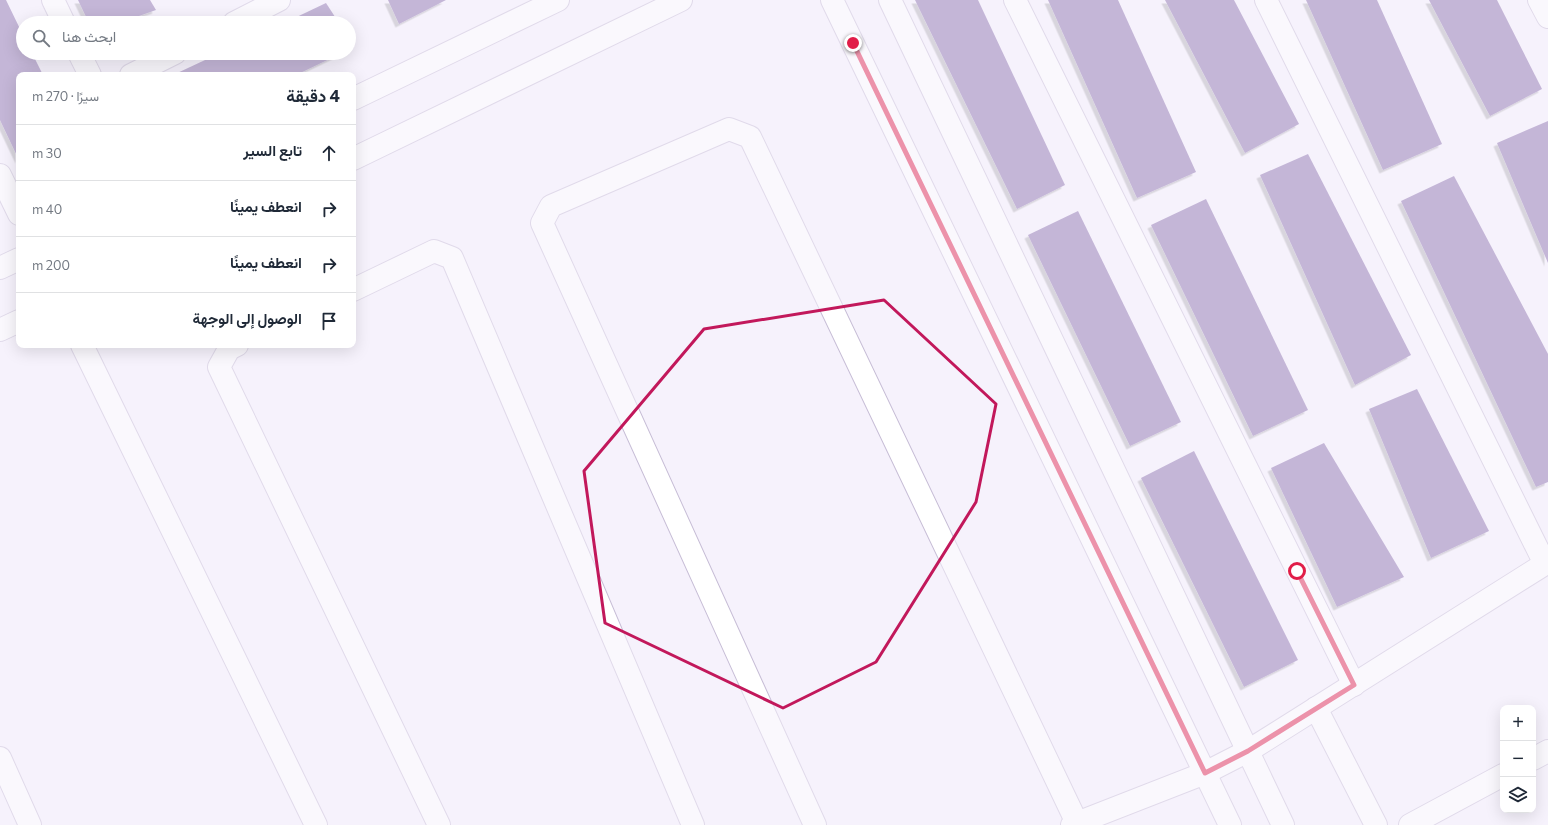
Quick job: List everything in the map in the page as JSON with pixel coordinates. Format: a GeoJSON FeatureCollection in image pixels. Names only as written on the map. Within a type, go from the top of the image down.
{"type":"FeatureCollection","features":[{"type":"Feature","properties":{"kind":"street"},"geometry":{"type":"LineString","coordinates":[[53,0],[61,16]]}},
{"type":"Feature","properties":{"kind":"street"},"geometry":{"type":"LineString","coordinates":[[248,16],[280,0]]}},
{"type":"Feature","properties":{"kind":"street"},"geometry":{"type":"LineString","coordinates":[[356,97],[558,0]]}},
{"type":"Feature","properties":{"kind":"street"},"geometry":{"type":"LineString","coordinates":[[356,158],[681,0]]}},
{"type":"Feature","properties":{"kind":"street"},"geometry":{"type":"LineString","coordinates":[[832,0],[1230,825]]}},
{"type":"Feature","properties":{"kind":"street"},"geometry":{"type":"LineString","coordinates":[[890,0],[1283,825]]}},
{"type":"Feature","properties":{"kind":"street"},"geometry":{"type":"LineString","coordinates":[[1015,0],[1354,685]]}},
{"type":"Feature","properties":{"kind":"street"},"geometry":{"type":"LineString","coordinates":[[815,825],[542,224],[551,206],[729,129],[750,137],[1074,824],[1205,773],[1248,751],[1546,563],[1266,0]]}},
{"type":"Feature","properties":{"kind":"street"},"geometry":{"type":"LineString","coordinates":[[1539,0],[1548,17]]}},
{"type":"Feature","properties":{"kind":"street"},"geometry":{"type":"LineString","coordinates":[[82,60],[88,72]]}},
{"type":"Feature","properties":{"kind":"street"},"geometry":{"type":"LineString","coordinates":[[137,72],[161,60]]}},
{"type":"Feature","properties":{"kind":"street"},"geometry":{"type":"LineString","coordinates":[[0,175],[16,208]]}},
{"type":"Feature","properties":{"kind":"street"},"geometry":{"type":"LineString","coordinates":[[356,289],[434,251],[452,258],[693,825]]}},
{"type":"Feature","properties":{"kind":"street"},"geometry":{"type":"LineString","coordinates":[[0,268],[16,260]]}},
{"type":"Feature","properties":{"kind":"street"},"geometry":{"type":"LineString","coordinates":[[0,330],[16,322]]}},
{"type":"Feature","properties":{"kind":"street"},"geometry":{"type":"LineString","coordinates":[[83,348],[316,825]]}},
{"type":"Feature","properties":{"kind":"street"},"geometry":{"type":"LineString","coordinates":[[231,348],[219,367],[439,825]]}},
{"type":"Feature","properties":{"kind":"street"},"geometry":{"type":"LineString","coordinates":[[1316,708],[1376,825]]}},
{"type":"Feature","properties":{"kind":"street"},"geometry":{"type":"LineString","coordinates":[[1536,757],[1548,751]]}},
{"type":"Feature","properties":{"kind":"street"},"geometry":{"type":"LineString","coordinates":[[0,758],[30,825]]}},
{"type":"Feature","properties":{"kind":"street"},"geometry":{"type":"LineString","coordinates":[[1410,825],[1500,777]]}},
{"type":"Feature","properties":{"kind":"highlighted area"},"geometry":{"type":"Polygon","coordinates":[[[884,300],[996,404],[976,502],[876,662],[783,708],[605,623],[584,471],[704,329],[884,300]]]}},
{"type":"Feature","properties":{"kind":"building"},"geometry":{"type":"Polygon","coordinates":[[[0,0],[6,0],[16,21],[16,60],[36,60],[42,72],[16,72],[16,154],[0,120],[0,0]]]}},
{"type":"Feature","properties":{"kind":"building"},"geometry":{"type":"Polygon","coordinates":[[[78,0],[150,0],[156,10],[139,16],[86,16],[78,0]]]}},
{"type":"Feature","properties":{"kind":"building"},"geometry":{"type":"Polygon","coordinates":[[[388,0],[446,0],[399,24],[388,0]]]}},
{"type":"Feature","properties":{"kind":"building"},"geometry":{"type":"Polygon","coordinates":[[[915,0],[978,0],[1065,185],[1017,209],[915,0]]]}},
{"type":"Feature","properties":{"kind":"building"},"geometry":{"type":"Polygon","coordinates":[[[1048,0],[1118,0],[1196,172],[1137,198],[1048,0]]]}},
{"type":"Feature","properties":{"kind":"building"},"geometry":{"type":"Polygon","coordinates":[[[1165,0],[1234,0],[1299,124],[1245,153],[1165,0]]]}},
{"type":"Feature","properties":{"kind":"building"},"geometry":{"type":"Polygon","coordinates":[[[1306,0],[1377,0],[1442,144],[1383,170],[1306,0]]]}},
{"type":"Feature","properties":{"kind":"building"},"geometry":{"type":"Polygon","coordinates":[[[1429,0],[1497,0],[1542,89],[1490,116],[1429,0]]]}},
{"type":"Feature","properties":{"kind":"building"},"geometry":{"type":"Polygon","coordinates":[[[326,3],[334,16],[299,16],[326,3]]]}},
{"type":"Feature","properties":{"kind":"building"},"geometry":{"type":"Polygon","coordinates":[[[205,60],[327,60],[302,72],[179,72],[205,60]]]}},
{"type":"Feature","properties":{"kind":"building"},"geometry":{"type":"Polygon","coordinates":[[[1548,121],[1548,263],[1497,143],[1548,121]]]}},
{"type":"Feature","properties":{"kind":"building"},"geometry":{"type":"Polygon","coordinates":[[[1308,154],[1411,355],[1355,385],[1260,175],[1308,154]]]}},
{"type":"Feature","properties":{"kind":"building"},"geometry":{"type":"Polygon","coordinates":[[[1454,176],[1548,354],[1548,482],[1536,487],[1401,201],[1454,176]]]}},
{"type":"Feature","properties":{"kind":"building"},"geometry":{"type":"Polygon","coordinates":[[[1206,199],[1308,410],[1253,436],[1151,225],[1206,199]]]}},
{"type":"Feature","properties":{"kind":"building"},"geometry":{"type":"Polygon","coordinates":[[[1078,211],[1181,422],[1130,446],[1028,235],[1078,211]]]}},
{"type":"Feature","properties":{"kind":"building"},"geometry":{"type":"Polygon","coordinates":[[[1417,389],[1489,531],[1431,558],[1369,409],[1417,389]]]}},
{"type":"Feature","properties":{"kind":"building"},"geometry":{"type":"Polygon","coordinates":[[[1324,443],[1404,577],[1337,607],[1271,468],[1324,443]]]}},
{"type":"Feature","properties":{"kind":"building"},"geometry":{"type":"Polygon","coordinates":[[[1194,451],[1298,660],[1244,687],[1141,478],[1194,451]]]}},
{"type":"Feature","properties":{"kind":"route"},"geometry":{"type":"LineString","coordinates":[[853,43],[1205,773],[1248,751],[1354,685],[1297,571]]}}]}
